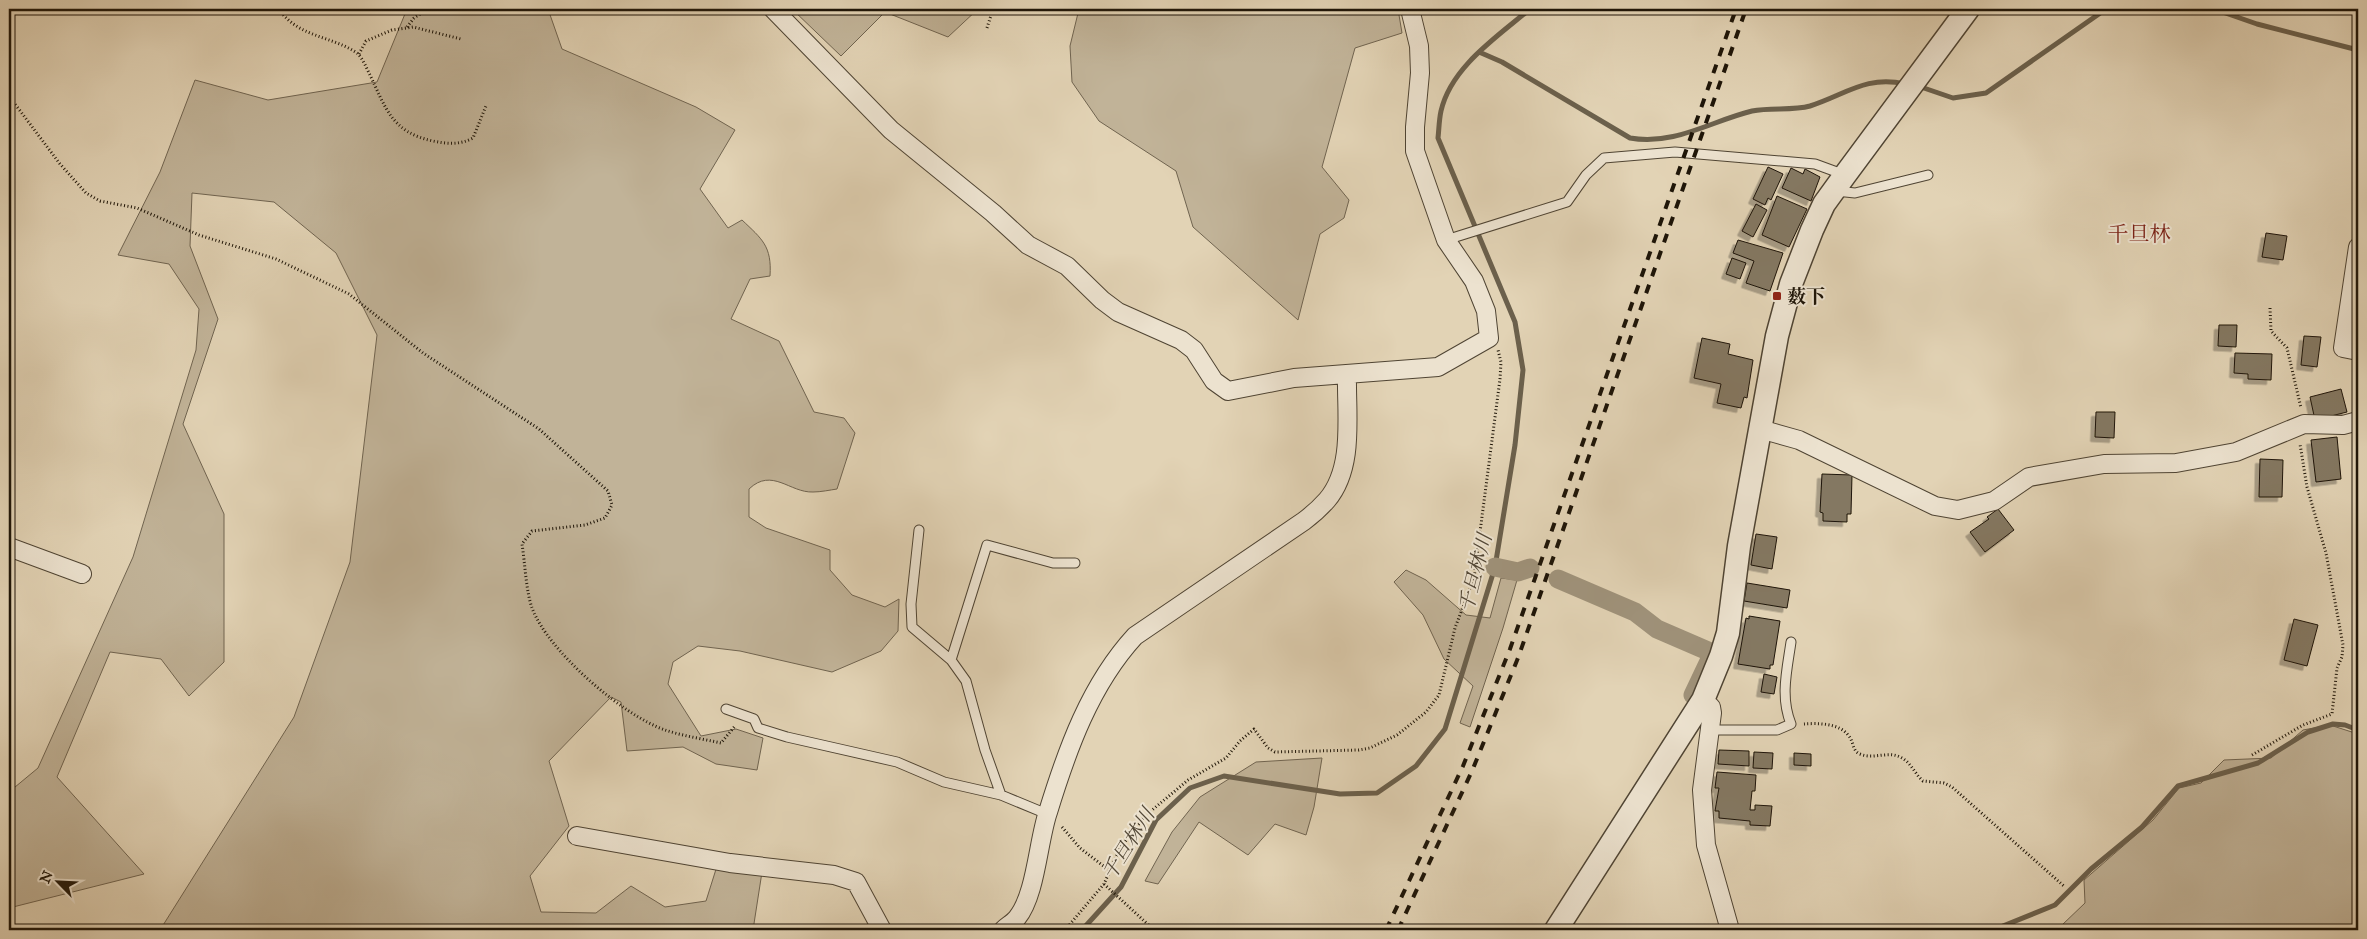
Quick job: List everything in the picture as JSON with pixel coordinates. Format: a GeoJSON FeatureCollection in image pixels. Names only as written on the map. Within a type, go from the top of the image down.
{"type":"FeatureCollection","features":[{"type":"Feature","properties":{"kind":"street"},"geometry":{"type":"LineString","coordinates":[[773,9],[891,130],[993,213],[1028,245],[1067,266],[1102,300],[1118,312],[1181,340],[1194,350],[1214,381],[1228,391],[1294,378],[1438,367],[1489,338],[1486,311],[1474,281],[1446,240],[1415,151],[1420,64],[1419,46],[1410,9]]}},
{"type":"Feature","properties":{"kind":"street"},"geometry":{"type":"LineString","coordinates":[[1556,930],[1703,700],[1728,633],[1739,546],[1777,336],[1791,284],[1812,230],[1824,204],[1839,182],[1968,9]]}},
{"type":"Feature","properties":{"kind":"street"},"geometry":{"type":"LineString","coordinates":[[2358,247],[2343,348],[2358,351]]}},
{"type":"Feature","properties":{"kind":"street"},"geometry":{"type":"LineString","coordinates":[[1002,930],[1017,918],[1028,898],[1047,814],[1077,732],[1101,680],[1116,657],[1135,636],[1304,522],[1327,500],[1339,478],[1346,452],[1347,374]]}},
{"type":"Feature","properties":{"kind":"street"},"geometry":{"type":"LineString","coordinates":[[1760,429],[1799,440],[1935,506],[1958,510],[1994,502],[2029,477],[2104,464],[2176,463],[2236,452],[2300,426],[2343,425],[2358,421]]}},
{"type":"Feature","properties":{"kind":"street"},"geometry":{"type":"LineString","coordinates":[[9,547],[82,574]]}},
{"type":"Feature","properties":{"kind":"street"},"geometry":{"type":"LineString","coordinates":[[1703,700],[1711,707],[1712,713],[1702,790],[1706,845],[1730,930]]}},
{"type":"Feature","properties":{"kind":"street"},"geometry":{"type":"LineString","coordinates":[[577,836],[730,863],[834,875],[856,882],[882,930]]}},
{"type":"Feature","properties":{"kind":"lane"},"geometry":{"type":"LineString","coordinates":[[1446,240],[1567,202],[1586,175],[1604,158],[1675,152],[1815,164],[1855,193],[1928,174]]}},
{"type":"Feature","properties":{"kind":"lane"},"geometry":{"type":"LineString","coordinates":[[920,530],[911,604],[912,627],[951,660],[966,681],[1001,795]]}},
{"type":"Feature","properties":{"kind":"lane"},"geometry":{"type":"LineString","coordinates":[[951,660],[988,545],[1053,563],[1075,563]]}},
{"type":"Feature","properties":{"kind":"lane"},"geometry":{"type":"LineString","coordinates":[[1710,730],[1777,730],[1790,724],[1786,713],[1785,696],[1791,642]]}},
{"type":"Feature","properties":{"kind":"lane"},"geometry":{"type":"LineString","coordinates":[[726,709],[754,719],[758,728],[787,737],[897,762],[944,782],[1001,795],[1047,814]]}},
{"type":"Feature","properties":{"kind":"path"},"geometry":{"type":"LineString","coordinates":[[279,9],[290,22],[310,34],[359,54],[392,118],[412,136],[462,144],[473,138],[486,106]]}},
{"type":"Feature","properties":{"kind":"path"},"geometry":{"type":"LineString","coordinates":[[406,28],[414,18],[428,9]]}},
{"type":"Feature","properties":{"kind":"path"},"geometry":{"type":"LineString","coordinates":[[987,28],[993,9]]}},
{"type":"Feature","properties":{"kind":"path"},"geometry":{"type":"LineString","coordinates":[[359,54],[366,41],[392,30],[412,27],[461,39]]}},
{"type":"Feature","properties":{"kind":"path"},"geometry":{"type":"LineString","coordinates":[[9,96],[60,164],[86,193],[100,201],[137,208],[199,235],[276,259],[349,294],[423,353],[539,429],[608,491],[612,505],[605,518],[585,525],[532,531],[522,544],[532,608],[557,649],[596,686],[628,710],[664,730],[721,743],[734,726],[756,722]]}},
{"type":"Feature","properties":{"kind":"path"},"geometry":{"type":"LineString","coordinates":[[2252,755],[2303,725],[2332,714],[2337,668],[2342,658],[2343,644],[2337,620],[2335,595],[2308,487],[2287,348],[2271,331],[2270,308]]}},
{"type":"Feature","properties":{"kind":"path"},"geometry":{"type":"LineString","coordinates":[[1065,930],[1105,884],[1120,848],[1145,816],[1188,780],[1226,758],[1240,741],[1254,729],[1268,748],[1275,752],[1370,748],[1397,735],[1433,705],[1442,685],[1455,628],[1474,578],[1480,546],[1501,362],[1496,346],[1489,338]]}},
{"type":"Feature","properties":{"kind":"path"},"geometry":{"type":"LineString","coordinates":[[1790,724],[1816,723],[1842,730],[1849,735],[1855,751],[1859,754],[1867,756],[1886,754],[1900,756],[1923,781],[1944,783],[1952,787],[2065,887]]}},
{"type":"Feature","properties":{"kind":"path"},"geometry":{"type":"LineString","coordinates":[[1047,814],[1056,818],[1080,848],[1110,871]]}},
{"type":"Feature","properties":{"kind":"path"},"geometry":{"type":"LineString","coordinates":[[1105,884],[1154,930]]}},
{"type":"Feature","properties":{"kind":"shaded area"},"geometry":{"type":"Polygon","coordinates":[[[407,9],[548,9],[562,49],[696,107],[735,130],[700,189],[728,228],[742,220],[760,238],[769,257],[770,276],[750,279],[731,319],[779,341],[814,412],[844,418],[855,433],[837,489],[805,491],[765,480],[749,489],[749,517],[766,528],[830,550],[830,570],[852,595],[885,607],[899,599],[898,631],[881,651],[832,672],[740,651],[698,646],[673,662],[668,684],[701,736],[736,729],[763,738],[757,770],[716,764],[683,747],[627,751],[621,702],[611,697],[549,761],[569,826],[530,876],[541,912],[596,913],[631,886],[665,907],[706,901],[717,866],[762,872],[753,930],[160,930],[294,717],[350,562],[377,335],[336,253],[274,202],[192,193],[190,246],[218,319],[183,424],[224,514],[224,662],[189,696],[161,659],[110,652],[57,777],[144,874],[9,908],[9,792],[38,768],[133,557],[196,350],[199,309],[169,264],[118,255],[160,172],[195,80],[268,100],[377,82],[407,9]]]}},
{"type":"Feature","properties":{"kind":"shaded area"},"geometry":{"type":"Polygon","coordinates":[[[792,9],[978,9],[948,37],[885,12],[841,56],[792,9]]]}},
{"type":"Feature","properties":{"kind":"shaded area"},"geometry":{"type":"Polygon","coordinates":[[[1079,9],[1398,9],[1402,33],[1355,48],[1322,167],[1349,200],[1344,218],[1320,234],[1298,320],[1193,227],[1176,171],[1099,121],[1072,82],[1070,46],[1079,9]]]}},
{"type":"Feature","properties":{"kind":"shaded area"},"geometry":{"type":"Polygon","coordinates":[[[1406,570],[1426,580],[1466,615],[1490,618],[1501,578],[1517,580],[1470,727],[1460,723],[1473,686],[1444,659],[1423,615],[1394,582],[1406,570]]]}},
{"type":"Feature","properties":{"kind":"shaded area"},"geometry":{"type":"Polygon","coordinates":[[[2330,725],[2358,734],[2358,930],[2060,930],[2062,925],[2085,903],[2084,880],[2153,820],[2179,788],[2201,783],[2224,760],[2271,758],[2303,730],[2330,725]]]}},
{"type":"Feature","properties":{"kind":"shaded area"},"geometry":{"type":"Polygon","coordinates":[[[1322,758],[1314,807],[1306,835],[1275,824],[1248,855],[1199,822],[1158,884],[1145,881],[1172,832],[1200,797],[1256,762],[1322,758]]]}},
{"type":"Feature","properties":{"kind":"building"},"geometry":{"type":"Polygon","coordinates":[[[1768,167],[1783,174],[1771,200],[1768,198],[1765,205],[1753,199],[1768,167]]]}},
{"type":"Feature","properties":{"kind":"building"},"geometry":{"type":"Polygon","coordinates":[[[1791,168],[1803,174],[1805,169],[1820,177],[1811,201],[1782,188],[1791,168]]]}},
{"type":"Feature","properties":{"kind":"building"},"geometry":{"type":"Polygon","coordinates":[[[1777,196],[1807,209],[1789,247],[1762,235],[1777,196]]]}},
{"type":"Feature","properties":{"kind":"building"},"geometry":{"type":"Polygon","coordinates":[[[1756,204],[1767,210],[1753,237],[1742,231],[1756,204]]]}},
{"type":"Feature","properties":{"kind":"building"},"geometry":{"type":"Polygon","coordinates":[[[2266,233],[2287,236],[2283,260],[2262,257],[2266,233]]]}},
{"type":"Feature","properties":{"kind":"building"},"geometry":{"type":"Polygon","coordinates":[[[1738,240],[1783,253],[1770,291],[1746,283],[1754,261],[1733,253],[1738,240]]]}},
{"type":"Feature","properties":{"kind":"building"},"geometry":{"type":"Polygon","coordinates":[[[1732,258],[1746,263],[1740,279],[1726,274],[1732,258]]]}},
{"type":"Feature","properties":{"kind":"building"},"geometry":{"type":"Polygon","coordinates":[[[2219,325],[2237,325],[2236,347],[2218,346],[2219,325]]]}},
{"type":"Feature","properties":{"kind":"building"},"geometry":{"type":"Polygon","coordinates":[[[2304,336],[2321,337],[2317,367],[2301,365],[2304,336]]]}},
{"type":"Feature","properties":{"kind":"building"},"geometry":{"type":"Polygon","coordinates":[[[1702,338],[1730,344],[1728,354],[1753,360],[1747,398],[1744,397],[1741,408],[1717,403],[1721,384],[1694,378],[1702,338]]]}},
{"type":"Feature","properties":{"kind":"building"},"geometry":{"type":"Polygon","coordinates":[[[2235,353],[2272,354],[2271,380],[2248,379],[2248,374],[2234,373],[2235,353]]]}},
{"type":"Feature","properties":{"kind":"building"},"geometry":{"type":"Polygon","coordinates":[[[2341,389],[2347,412],[2315,420],[2310,397],[2341,389]]]}},
{"type":"Feature","properties":{"kind":"building"},"geometry":{"type":"Polygon","coordinates":[[[2096,412],[2115,412],[2114,438],[2095,437],[2096,412]]]}},
{"type":"Feature","properties":{"kind":"building"},"geometry":{"type":"Polygon","coordinates":[[[2337,437],[2341,479],[2316,482],[2311,440],[2337,437]]]}},
{"type":"Feature","properties":{"kind":"building"},"geometry":{"type":"Polygon","coordinates":[[[2260,459],[2283,460],[2282,497],[2259,497],[2260,459]]]}},
{"type":"Feature","properties":{"kind":"building"},"geometry":{"type":"Polygon","coordinates":[[[1822,474],[1852,475],[1851,514],[1847,514],[1847,522],[1823,521],[1823,513],[1820,512],[1822,474]]]}},
{"type":"Feature","properties":{"kind":"building"},"geometry":{"type":"Polygon","coordinates":[[[1998,509],[2014,530],[1985,552],[1970,532],[1989,519],[1987,517],[1998,509]]]}},
{"type":"Feature","properties":{"kind":"building"},"geometry":{"type":"Polygon","coordinates":[[[1756,534],[1777,537],[1772,569],[1751,565],[1756,534]]]}},
{"type":"Feature","properties":{"kind":"building"},"geometry":{"type":"Polygon","coordinates":[[[1747,583],[1790,590],[1787,608],[1744,601],[1747,583]]]}},
{"type":"Feature","properties":{"kind":"building"},"geometry":{"type":"Polygon","coordinates":[[[1749,616],[1780,621],[1773,665],[1770,665],[1770,669],[1738,664],[1746,618],[1749,619],[1749,616]]]}},
{"type":"Feature","properties":{"kind":"building"},"geometry":{"type":"Polygon","coordinates":[[[2294,619],[2318,625],[2307,666],[2284,660],[2294,619]]]}},
{"type":"Feature","properties":{"kind":"building"},"geometry":{"type":"Polygon","coordinates":[[[1764,674],[1777,677],[1774,694],[1761,692],[1764,674]]]}},
{"type":"Feature","properties":{"kind":"building"},"geometry":{"type":"Polygon","coordinates":[[[1719,750],[1749,751],[1749,766],[1718,764],[1719,750]]]}},
{"type":"Feature","properties":{"kind":"building"},"geometry":{"type":"Polygon","coordinates":[[[1754,752],[1773,753],[1772,769],[1753,768],[1754,752]]]}},
{"type":"Feature","properties":{"kind":"building"},"geometry":{"type":"Polygon","coordinates":[[[1794,753],[1811,754],[1811,766],[1794,765],[1794,753]]]}},
{"type":"Feature","properties":{"kind":"building"},"geometry":{"type":"Polygon","coordinates":[[[1717,772],[1756,775],[1755,791],[1752,791],[1750,810],[1755,810],[1755,805],[1772,806],[1770,826],[1750,825],[1750,821],[1719,818],[1719,811],[1715,811],[1719,788],[1715,788],[1717,772]]]}},
{"type":"Feature","properties":{"kind":"waterway","name":"千旦林川"},"geometry":{"type":"LineString","coordinates":[[1082,930],[1121,887],[1156,820],[1190,788],[1224,776],[1340,794],[1377,793],[1416,766],[1445,729],[1495,567],[1515,445],[1523,370],[1515,322],[1438,138],[1440,118],[1446,95],[1454,80],[1477,54],[1530,9]]}},
{"type":"Feature","properties":{"kind":"waterway"},"geometry":{"type":"LineString","coordinates":[[1918,86],[1953,98],[1986,93],[2106,9]]}},
{"type":"Feature","properties":{"kind":"waterway"},"geometry":{"type":"LineString","coordinates":[[2214,9],[2257,24],[2358,50]]}},
{"type":"Feature","properties":{"kind":"waterway"},"geometry":{"type":"LineString","coordinates":[[1479,52],[1502,62],[1630,138],[1646,140],[1677,136],[1752,111],[1810,106],[1867,84],[1879,82],[1905,84]]}},
{"type":"Feature","properties":{"kind":"waterway"},"geometry":{"type":"LineString","coordinates":[[1495,567],[1518,572],[1530,568]]}},
{"type":"Feature","properties":{"kind":"waterway"},"geometry":{"type":"LineString","coordinates":[[1558,579],[1635,612],[1657,629],[1708,651],[1711,657],[1693,695]]}},
{"type":"Feature","properties":{"kind":"waterway"},"geometry":{"type":"LineString","coordinates":[[1993,930],[2055,905],[2091,869],[2142,827],[2178,786],[2258,763],[2308,732],[2333,724],[2345,725],[2358,730]]}},
{"type":"Feature","properties":{"kind":"railway"},"geometry":{"type":"LineString","coordinates":[[1386,930],[1463,766],[1510,649],[1736,9]]}},
{"type":"Feature","properties":{"kind":"railway"},"geometry":{"type":"LineString","coordinates":[[1398,930],[1472,771],[1518,658],[1746,9]]}},
{"type":"Feature","properties":{"kind":"place","name":"薮下"},"geometry":{"type":"Point","coordinates":[1777,296]}},
{"type":"Feature","properties":{"kind":"district","name":"千旦林"},"geometry":{"type":"Point","coordinates":[2139,234]}}]}
